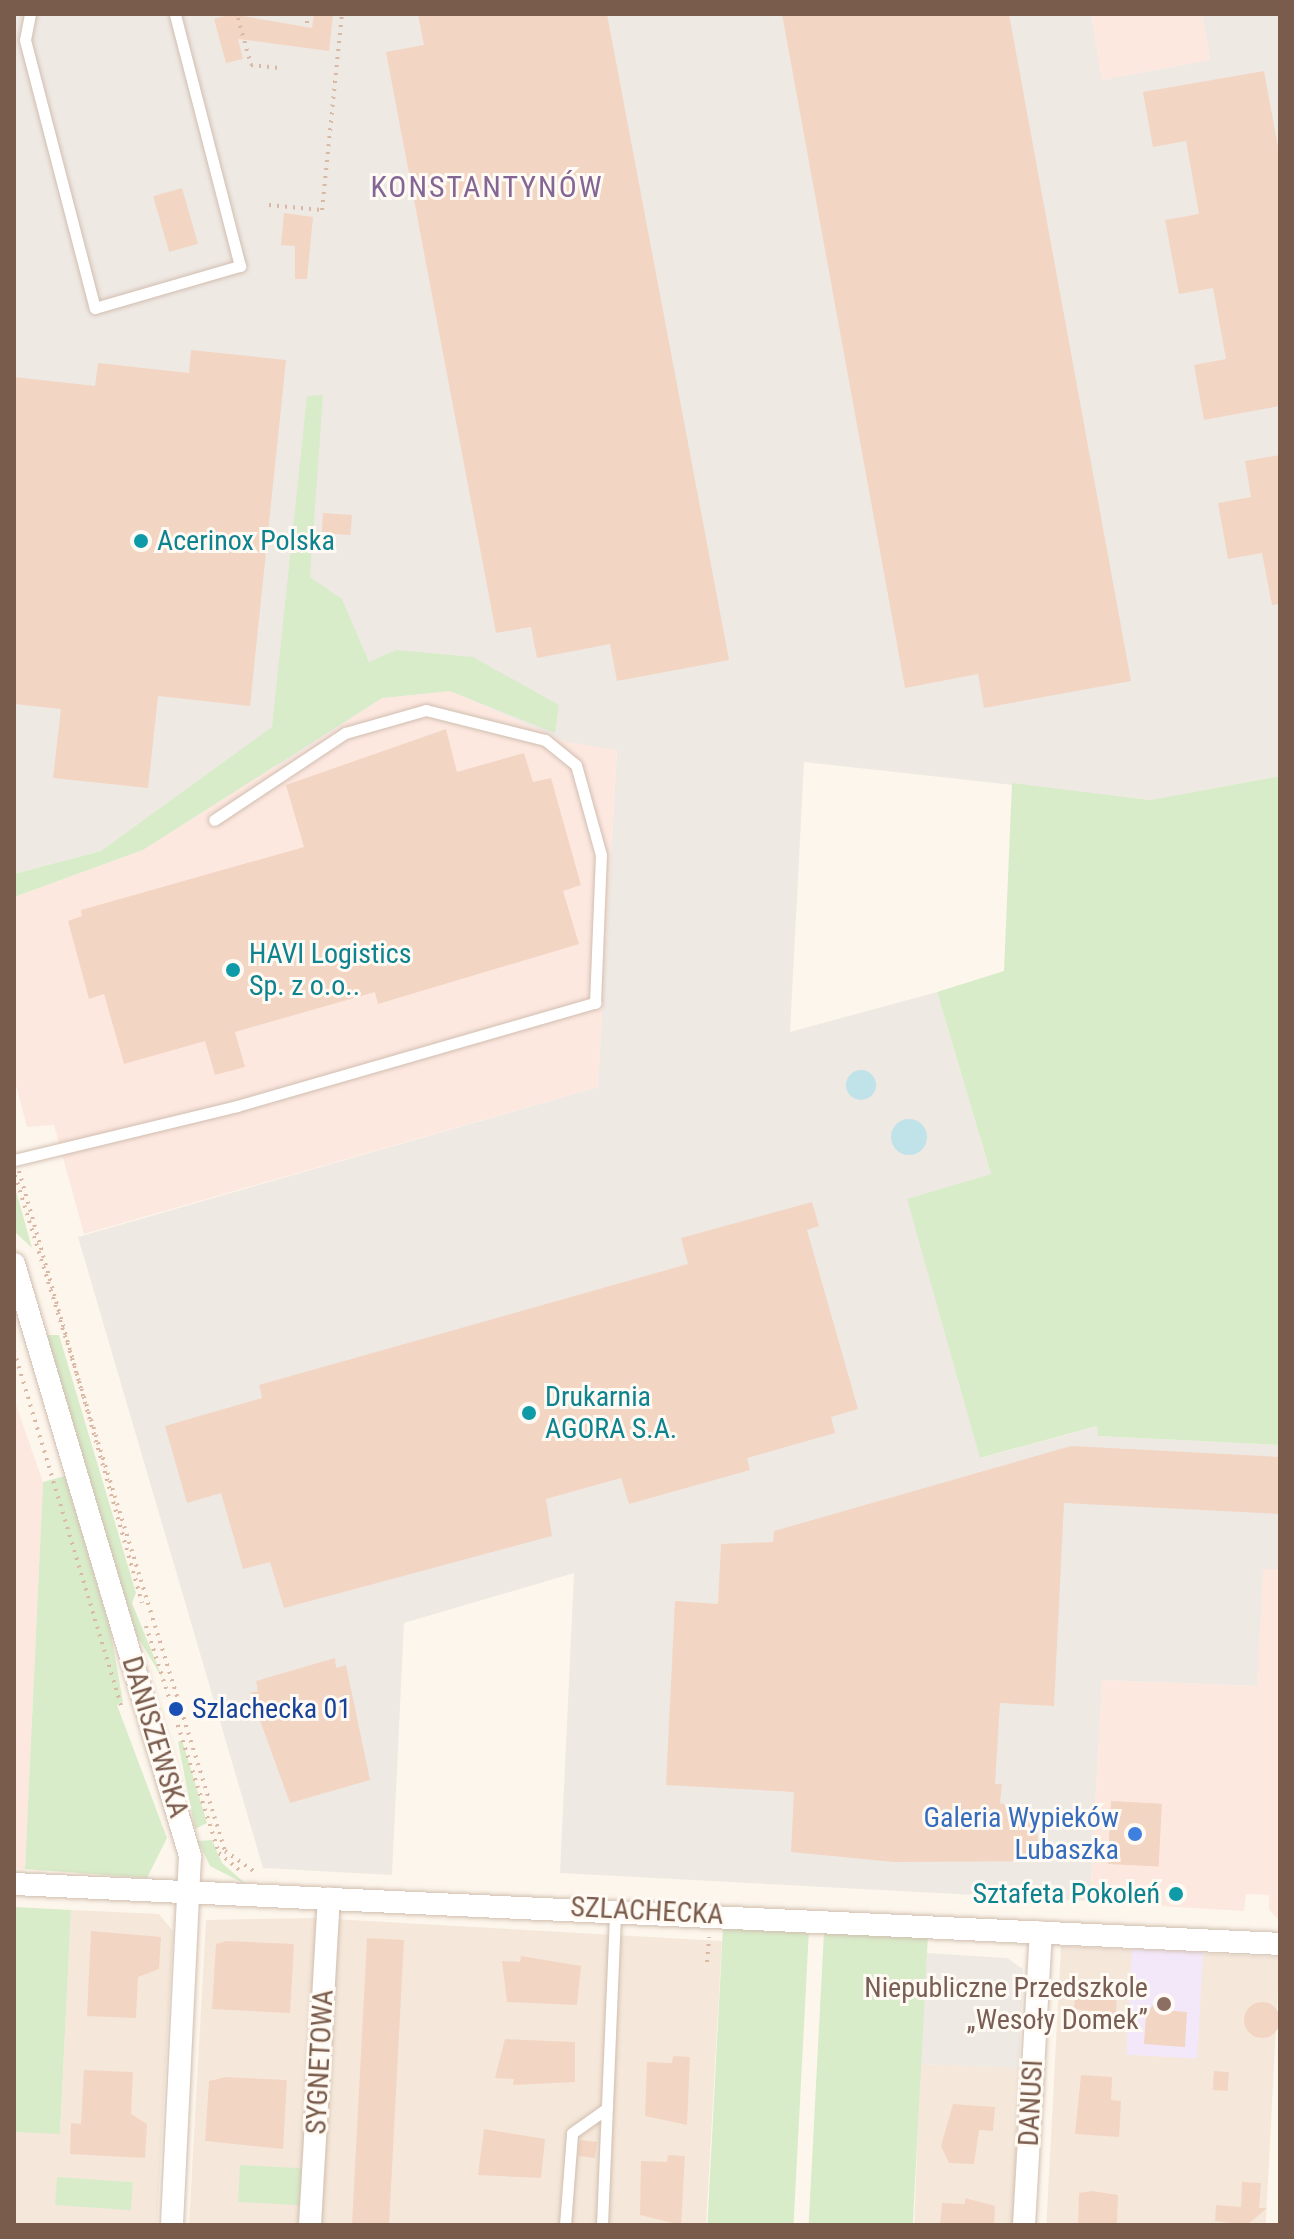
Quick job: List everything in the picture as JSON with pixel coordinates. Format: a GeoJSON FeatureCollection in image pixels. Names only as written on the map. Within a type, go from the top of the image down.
{"type":"FeatureCollection","features":[{"type":"Feature","properties":{"kind":"street","name":"DANISZEWSKA"},"geometry":{"type":"LineString","coordinates":[[14,1264],[187,1845],[191,1892],[172,2225]]}},
{"type":"Feature","properties":{"kind":"street","name":"SZLACHECKA"},"geometry":{"type":"LineString","coordinates":[[14,1884],[615,1909],[1280,1944]]}},
{"type":"Feature","properties":{"kind":"street","name":"SYGNETOWA"},"geometry":{"type":"LineString","coordinates":[[310,2225],[329,1899]]}},
{"type":"Feature","properties":{"kind":"street","name":"DANUSI"},"geometry":{"type":"LineString","coordinates":[[1024,2225],[1041,1932]]}},
{"type":"Feature","properties":{"kind":"lane"},"geometry":{"type":"LineString","coordinates":[[30,14],[25,40],[95,308],[240,266],[175,14]]}},
{"type":"Feature","properties":{"kind":"lane"},"geometry":{"type":"LineString","coordinates":[[15,1159],[237,1106],[595,1003],[601,855],[576,765],[545,740],[426,710],[345,733],[214,820]]}},
{"type":"Feature","properties":{"kind":"lane"},"geometry":{"type":"LineString","coordinates":[[602,2225],[615,1909]]}},
{"type":"Feature","properties":{"kind":"lane"},"geometry":{"type":"LineString","coordinates":[[565,2225],[572,2133],[606,2109]]}},
{"type":"Feature","properties":{"kind":"path"},"geometry":{"type":"LineString","coordinates":[[251,14],[237,16],[251,65],[279,68]]}},
{"type":"Feature","properties":{"kind":"path"},"geometry":{"type":"LineString","coordinates":[[307,14],[307,23]]}},
{"type":"Feature","properties":{"kind":"path"},"geometry":{"type":"LineString","coordinates":[[269,205],[322,210],[342,14]]}},
{"type":"Feature","properties":{"kind":"path"},"geometry":{"type":"LineString","coordinates":[[15,1159],[142,1603],[225,1851],[263,1883]]}},
{"type":"Feature","properties":{"kind":"path"},"geometry":{"type":"LineString","coordinates":[[14,1173],[219,1853],[253,1883]]}},
{"type":"Feature","properties":{"kind":"path"},"geometry":{"type":"LineString","coordinates":[[14,1351],[121,1705]]}},
{"type":"Feature","properties":{"kind":"path"},"geometry":{"type":"LineString","coordinates":[[707,1962],[709,1937]]}},
{"type":"Feature","properties":{"kind":"shaded area"},"geometry":{"type":"Polygon","coordinates":[[[14,14],[1091,14],[1102,80],[1210,60],[1202,14],[1280,14],[1280,776],[1150,800],[804,762],[790,1032],[937,992],[991,1174],[908,1199],[981,1458],[1098,1426],[1098,1436],[1280,1445],[1280,1569],[1263,1569],[1257,1686],[1102,1680],[1090,1901],[560,1873],[574,1573],[404,1623],[392,1875],[263,1868],[78,1237],[598,1087],[617,750],[567,742],[450,691],[382,698],[282,764],[186,794],[101,851],[14,874],[14,14]]]}},
{"type":"Feature","properties":{"kind":"shaded area"},"geometry":{"type":"Polygon","coordinates":[[[1091,14],[1202,14],[1210,60],[1102,80],[1091,14]]]}},
{"type":"Feature","properties":{"kind":"shaded area"},"geometry":{"type":"Polygon","coordinates":[[[450,691],[567,742],[617,749],[598,1087],[84,1234],[54,1125],[27,1127],[14,1078],[14,897],[143,850],[382,698],[450,691]]]}},
{"type":"Feature","properties":{"kind":"shaded area"},"geometry":{"type":"Polygon","coordinates":[[[14,1399],[43,1482],[25,1869],[14,1868],[14,1399]]]}},
{"type":"Feature","properties":{"kind":"shaded area"},"geometry":{"type":"Polygon","coordinates":[[[1263,1568],[1280,1569],[1280,1921],[1269,1910],[1269,1895],[1246,1894],[1244,1911],[1090,1902],[1102,1680],[1256,1686],[1263,1568]]]}},
{"type":"Feature","properties":{"kind":"shaded area"},"geometry":{"type":"Polygon","coordinates":[[[71,1910],[159,1914],[173,1931],[157,2225],[14,2225],[14,2132],[60,2133],[71,1910]]]}},
{"type":"Feature","properties":{"kind":"shaded area"},"geometry":{"type":"Polygon","coordinates":[[[315,1918],[722,1941],[706,2225],[189,2225],[206,1920],[315,1918]]]}},
{"type":"Feature","properties":{"kind":"shaded area"},"geometry":{"type":"Polygon","coordinates":[[[1061,1946],[1280,1957],[1266,2225],[1046,2225],[1061,1946]]]}},
{"type":"Feature","properties":{"kind":"shaded area","name":"Niepubliczne Przedszkole „Wesoły Domek”"},"geometry":{"type":"Polygon","coordinates":[[[1132,1948],[1203,1952],[1197,2059],[1126,2055],[1132,1948]]]}},
{"type":"Feature","properties":{"kind":"shaded area"},"geometry":{"type":"Polygon","coordinates":[[[927,1953],[1007,1958],[1023,1969],[1019,2068],[920,2064],[927,1953]]]}},
{"type":"Feature","properties":{"kind":"shaded area"},"geometry":{"type":"Polygon","coordinates":[[[920,2064],[1019,2067],[1013,2225],[914,2225],[920,2064]]]}},
{"type":"Feature","properties":{"kind":"green space"},"geometry":{"type":"Polygon","coordinates":[[[323,395],[310,577],[342,599],[369,662],[396,650],[473,657],[559,705],[555,733],[450,691],[382,698],[143,850],[14,897],[14,874],[101,851],[272,727],[307,396],[323,395]]]}},
{"type":"Feature","properties":{"kind":"green space"},"geometry":{"type":"Polygon","coordinates":[[[1280,776],[1280,1445],[1098,1436],[1097,1426],[980,1458],[907,1199],[991,1174],[937,992],[1004,971],[1012,783],[1150,800],[1280,776]]]}},
{"type":"Feature","properties":{"kind":"green space"},"geometry":{"type":"Polygon","coordinates":[[[14,1184],[32,1248],[14,1231],[14,1184]]]}},
{"type":"Feature","properties":{"kind":"green space"},"geometry":{"type":"Polygon","coordinates":[[[45,1335],[59,1335],[136,1593],[132,1603],[163,1679],[137,1636],[45,1335]]]}},
{"type":"Feature","properties":{"kind":"green space"},"geometry":{"type":"Polygon","coordinates":[[[65,1476],[110,1628],[123,1702],[117,1705],[167,1838],[147,1878],[25,1869],[43,1482],[65,1476]]]}},
{"type":"Feature","properties":{"kind":"green space"},"geometry":{"type":"Polygon","coordinates":[[[182,1740],[207,1823],[195,1829],[178,1742],[182,1740]]]}},
{"type":"Feature","properties":{"kind":"green space"},"geometry":{"type":"Polygon","coordinates":[[[212,1840],[222,1863],[247,1885],[210,1866],[198,1841],[212,1840]]]}},
{"type":"Feature","properties":{"kind":"green space"},"geometry":{"type":"Polygon","coordinates":[[[14,1907],[71,1910],[60,2134],[14,2132],[14,1907]]]}},
{"type":"Feature","properties":{"kind":"green space"},"geometry":{"type":"Polygon","coordinates":[[[723,1927],[809,1932],[794,2225],[707,2225],[723,1927]]]}},
{"type":"Feature","properties":{"kind":"green space"},"geometry":{"type":"Polygon","coordinates":[[[824,1932],[928,1937],[913,2225],[809,2224],[824,1932]]]}},
{"type":"Feature","properties":{"kind":"green space"},"geometry":{"type":"Polygon","coordinates":[[[240,2165],[302,2168],[300,2205],[238,2202],[240,2165]]]}},
{"type":"Feature","properties":{"kind":"green space"},"geometry":{"type":"Polygon","coordinates":[[[57,2177],[133,2182],[131,2210],[55,2205],[57,2177]]]}},
{"type":"Feature","properties":{"kind":"water"},"geometry":{"type":"Polygon","coordinates":[[[861,1070],[871,1075],[876,1085],[871,1095],[861,1100],[851,1095],[846,1085],[851,1075],[861,1070]]]}},
{"type":"Feature","properties":{"kind":"water"},"geometry":{"type":"Polygon","coordinates":[[[909,1119],[922,1124],[927,1137],[922,1150],[909,1155],[896,1150],[891,1137],[896,1124],[909,1119]]]}},
{"type":"Feature","properties":{"kind":"building"},"geometry":{"type":"Polygon","coordinates":[[[231,14],[312,28],[314,14],[333,14],[329,51],[238,39],[243,59],[226,63],[214,19],[231,14]]]}},
{"type":"Feature","properties":{"kind":"building"},"geometry":{"type":"Polygon","coordinates":[[[418,14],[607,14],[729,660],[617,681],[610,644],[537,658],[531,627],[496,633],[386,52],[424,45],[418,14]]]}},
{"type":"Feature","properties":{"kind":"building"},"geometry":{"type":"Polygon","coordinates":[[[782,14],[1009,14],[1131,681],[984,708],[978,674],[905,688],[782,14]]]}},
{"type":"Feature","properties":{"kind":"building"},"geometry":{"type":"Polygon","coordinates":[[[1264,71],[1280,158],[1280,406],[1204,420],[1194,365],[1226,359],[1213,288],[1179,294],[1165,220],[1199,214],[1186,141],[1153,147],[1143,92],[1264,71]]]}},
{"type":"Feature","properties":{"kind":"building"},"geometry":{"type":"Polygon","coordinates":[[[182,188],[198,244],[169,252],[153,196],[182,188]]]}},
{"type":"Feature","properties":{"kind":"building"},"geometry":{"type":"Polygon","coordinates":[[[284,213],[313,217],[307,279],[295,279],[295,246],[281,245],[284,213]]]}},
{"type":"Feature","properties":{"kind":"building","name":"Acerinox Polska"},"geometry":{"type":"Polygon","coordinates":[[[191,350],[286,360],[250,706],[158,696],[148,788],[53,778],[61,709],[14,704],[14,377],[95,386],[98,363],[189,373],[191,350]]]}},
{"type":"Feature","properties":{"kind":"building"},"geometry":{"type":"Polygon","coordinates":[[[1280,455],[1280,604],[1272,605],[1262,553],[1228,559],[1218,503],[1251,497],[1245,461],[1280,455]]]}},
{"type":"Feature","properties":{"kind":"building"},"geometry":{"type":"Polygon","coordinates":[[[323,513],[352,515],[351,535],[322,533],[323,513]]]}},
{"type":"Feature","properties":{"kind":"building"},"geometry":{"type":"Polygon","coordinates":[[[446,729],[457,772],[524,753],[533,782],[551,778],[581,885],[563,891],[579,944],[378,1004],[375,992],[235,1032],[245,1067],[215,1075],[205,1041],[124,1064],[104,994],[89,999],[68,921],[82,916],[81,910],[304,847],[286,785],[446,729]]]}},
{"type":"Feature","properties":{"kind":"building","name":"Drukarnia AGORA S.A."},"geometry":{"type":"Polygon","coordinates":[[[812,1202],[819,1226],[807,1230],[858,1409],[831,1417],[835,1433],[747,1458],[750,1470],[629,1504],[621,1478],[546,1499],[552,1536],[284,1608],[270,1562],[243,1569],[221,1493],[187,1503],[165,1426],[262,1398],[259,1385],[688,1264],[681,1238],[812,1202]]]}},
{"type":"Feature","properties":{"kind":"building"},"geometry":{"type":"Polygon","coordinates":[[[1071,1446],[1280,1457],[1280,1514],[1064,1503],[1054,1706],[1000,1703],[995,1784],[1002,1784],[1000,1803],[1035,1814],[1040,1861],[894,1862],[791,1852],[794,1792],[666,1785],[675,1601],[718,1604],[721,1544],[773,1542],[774,1531],[1071,1446]]]}},
{"type":"Feature","properties":{"kind":"building"},"geometry":{"type":"Polygon","coordinates":[[[335,1658],[336,1668],[346,1665],[370,1780],[290,1803],[250,1693],[258,1691],[256,1681],[335,1658]]]}},
{"type":"Feature","properties":{"kind":"building"},"geometry":{"type":"Polygon","coordinates":[[[1111,1801],[1162,1804],[1159,1867],[1108,1864],[1111,1801]]]}},
{"type":"Feature","properties":{"kind":"building"},"geometry":{"type":"Polygon","coordinates":[[[91,1931],[161,1937],[159,1969],[138,1977],[136,2018],[87,2016],[91,1931]]]}},
{"type":"Feature","properties":{"kind":"building"},"geometry":{"type":"Polygon","coordinates":[[[367,1938],[404,1940],[389,2225],[352,2225],[367,1938]]]}},
{"type":"Feature","properties":{"kind":"building"},"geometry":{"type":"Polygon","coordinates":[[[226,1941],[294,1944],[290,2013],[212,2009],[216,1944],[226,1941]]]}},
{"type":"Feature","properties":{"kind":"building"},"geometry":{"type":"Polygon","coordinates":[[[521,1956],[581,1966],[577,2005],[507,2002],[502,1961],[520,1962],[521,1956]]]}},
{"type":"Feature","properties":{"kind":"building"},"geometry":{"type":"Polygon","coordinates":[[[1076,1986],[1117,1986],[1116,2014],[1074,2009],[1076,1986]]]}},
{"type":"Feature","properties":{"kind":"building"},"geometry":{"type":"Polygon","coordinates":[[[1158,1999],[1162,2010],[1187,2012],[1185,2047],[1144,2044],[1146,2014],[1158,1999]]]}},
{"type":"Feature","properties":{"kind":"building"},"geometry":{"type":"Polygon","coordinates":[[[1262,2002],[1275,2007],[1280,2020],[1275,2033],[1262,2038],[1249,2033],[1244,2020],[1249,2007],[1262,2002]]]}},
{"type":"Feature","properties":{"kind":"building"},"geometry":{"type":"Polygon","coordinates":[[[505,2039],[575,2042],[575,2082],[513,2085],[514,2079],[495,2078],[505,2039]]]}},
{"type":"Feature","properties":{"kind":"building"},"geometry":{"type":"Polygon","coordinates":[[[673,2056],[690,2057],[687,2125],[645,2116],[647,2062],[672,2063],[673,2056]]]}},
{"type":"Feature","properties":{"kind":"building"},"geometry":{"type":"Polygon","coordinates":[[[84,2070],[133,2072],[131,2114],[147,2124],[145,2158],[70,2154],[71,2123],[81,2124],[84,2070]]]}},
{"type":"Feature","properties":{"kind":"building"},"geometry":{"type":"Polygon","coordinates":[[[1214,2071],[1229,2072],[1228,2091],[1213,2090],[1214,2071]]]}},
{"type":"Feature","properties":{"kind":"building"},"geometry":{"type":"Polygon","coordinates":[[[1081,2075],[1112,2077],[1111,2100],[1121,2101],[1119,2137],[1075,2134],[1081,2075]]]}},
{"type":"Feature","properties":{"kind":"building"},"geometry":{"type":"Polygon","coordinates":[[[226,2077],[287,2080],[283,2149],[205,2141],[209,2081],[226,2077]]]}},
{"type":"Feature","properties":{"kind":"building"},"geometry":{"type":"Polygon","coordinates":[[[953,2104],[995,2107],[993,2131],[979,2130],[974,2164],[949,2163],[941,2146],[953,2104]]]}},
{"type":"Feature","properties":{"kind":"building"},"geometry":{"type":"Polygon","coordinates":[[[484,2129],[545,2139],[541,2178],[478,2175],[484,2129]]]}},
{"type":"Feature","properties":{"kind":"building"},"geometry":{"type":"Polygon","coordinates":[[[580,2140],[597,2142],[595,2158],[578,2156],[580,2140]]]}},
{"type":"Feature","properties":{"kind":"building"},"geometry":{"type":"Polygon","coordinates":[[[668,2155],[685,2156],[681,2225],[640,2215],[641,2161],[667,2162],[668,2155]]]}},
{"type":"Feature","properties":{"kind":"building"},"geometry":{"type":"Polygon","coordinates":[[[1242,2182],[1261,2183],[1259,2208],[1267,2208],[1247,2225],[1215,2221],[1216,2205],[1241,2207],[1242,2182]]]}},
{"type":"Feature","properties":{"kind":"building"},"geometry":{"type":"Polygon","coordinates":[[[1091,2191],[1118,2195],[1117,2225],[1078,2225],[1079,2193],[1091,2191]]]}},
{"type":"Feature","properties":{"kind":"building"},"geometry":{"type":"Polygon","coordinates":[[[965,2198],[995,2206],[994,2225],[940,2225],[942,2203],[965,2204],[965,2198]]]}},
{"type":"Feature","properties":{"kind":"place","name":"Acerinox Polska"},"geometry":{"type":"Point","coordinates":[141,541]}},
{"type":"Feature","properties":{"kind":"place","name":"HAVI Logistics Sp. z o.o.."},"geometry":{"type":"Point","coordinates":[233,970]}},
{"type":"Feature","properties":{"kind":"place","name":"Drukarnia AGORA S.A."},"geometry":{"type":"Point","coordinates":[529,1413]}},
{"type":"Feature","properties":{"kind":"place","name":"Szlachecka 01"},"geometry":{"type":"Point","coordinates":[176,1709]}},
{"type":"Feature","properties":{"kind":"place","name":"Galeria Wypieków Lubaszka"},"geometry":{"type":"Point","coordinates":[1135,1834]}},
{"type":"Feature","properties":{"kind":"place","name":"Sztafeta Pokoleń"},"geometry":{"type":"Point","coordinates":[1176,1894]}},
{"type":"Feature","properties":{"kind":"place","name":"Niepubliczne Przedszkole „Wesoły Domek”"},"geometry":{"type":"Point","coordinates":[1164,2004]}},
{"type":"Feature","properties":{"kind":"district","name":"KONSTANTYNÓW"},"geometry":{"type":"Point","coordinates":[487,187]}}]}
